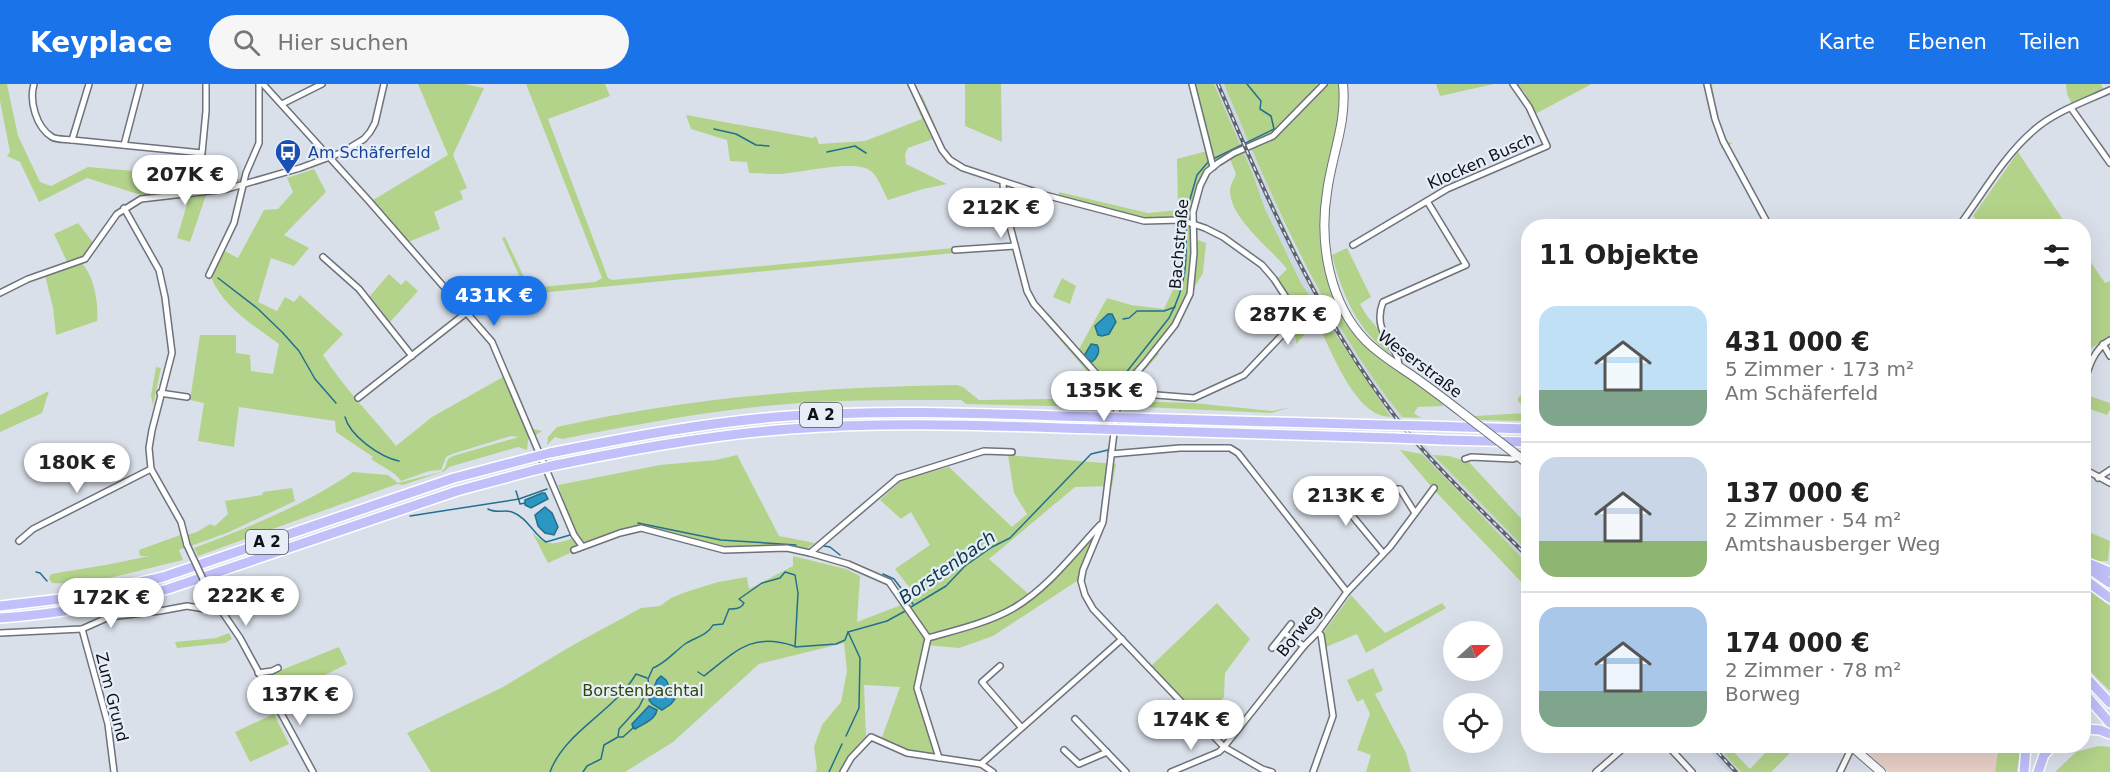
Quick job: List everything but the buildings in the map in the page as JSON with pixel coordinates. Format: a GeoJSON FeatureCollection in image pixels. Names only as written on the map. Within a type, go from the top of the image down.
{"type":"FeatureCollection","features":[{"type":"Feature","properties":{"kind":"highway","name":"A 2"},"geometry":{"type":"LineString","coordinates":[[0,606],[78,596],[163,578],[454,478],[550,453],[650,433],[788,416],[909,412],[1521,429]]}},
{"type":"Feature","properties":{"kind":"highway","name":"A 2"},"geometry":{"type":"LineString","coordinates":[[0,618],[76,610],[126,601],[168,590],[457,491],[535,470],[650,446],[790,429],[900,424],[1521,442]]}},
{"type":"Feature","properties":{"kind":"highway"},"geometry":{"type":"LineString","coordinates":[[2091,566],[2110,572]]}},
{"type":"Feature","properties":{"kind":"highway"},"geometry":{"type":"LineString","coordinates":[[2091,569],[2110,583]]}},
{"type":"Feature","properties":{"kind":"highway"},"geometry":{"type":"LineString","coordinates":[[2091,584],[2110,598]]}},
{"type":"Feature","properties":{"kind":"highway"},"geometry":{"type":"LineString","coordinates":[[2091,683],[2110,703]]}},
{"type":"Feature","properties":{"kind":"highway"},"geometry":{"type":"LineString","coordinates":[[2091,701],[2110,723]]}},
{"type":"Feature","properties":{"kind":"highway"},"geometry":{"type":"LineString","coordinates":[[2091,729],[2110,734]]}},
{"type":"Feature","properties":{"kind":"highway"},"geometry":{"type":"LineString","coordinates":[[2024,772],[2025,753]]}},
{"type":"Feature","properties":{"kind":"highway"},"geometry":{"type":"LineString","coordinates":[[2038,772],[2046,753]]}},
{"type":"Feature","properties":{"kind":"street"},"geometry":{"type":"LineString","coordinates":[[34,84],[32,93],[39,125],[54,138],[202,153],[206,84]]}},
{"type":"Feature","properties":{"kind":"street"},"geometry":{"type":"LineString","coordinates":[[72,140],[89,84]]}},
{"type":"Feature","properties":{"kind":"street"},"geometry":{"type":"LineString","coordinates":[[124,145],[140,84]]}},
{"type":"Feature","properties":{"kind":"street"},"geometry":{"type":"LineString","coordinates":[[261,84],[282,104],[492,342],[570,526],[582,546]]}},
{"type":"Feature","properties":{"kind":"street"},"geometry":{"type":"LineString","coordinates":[[209,275],[234,223],[243,185],[259,143],[261,84]]}},
{"type":"Feature","properties":{"kind":"street"},"geometry":{"type":"LineString","coordinates":[[282,104],[322,84]]}},
{"type":"Feature","properties":{"kind":"street"},"geometry":{"type":"LineString","coordinates":[[0,293],[28,279],[85,259],[117,214],[141,199],[227,189],[330,158],[353,147],[370,132],[375,123],[384,84]]}},
{"type":"Feature","properties":{"kind":"street"},"geometry":{"type":"LineString","coordinates":[[911,84],[942,150],[950,160],[963,168],[1045,195],[1144,221],[1181,220],[1223,237],[1262,265],[1291,305],[1293,318],[1286,331],[1244,375],[1194,398],[1118,392],[1110,389],[1034,303],[1027,291],[1004,203],[1003,182]]}},
{"type":"Feature","properties":{"kind":"street"},"geometry":{"type":"LineString","coordinates":[[1192,84],[1211,162]]}},
{"type":"Feature","properties":{"kind":"street","name":"Bachstraße"},"geometry":{"type":"LineString","coordinates":[[1118,392],[1175,325],[1190,294],[1194,253],[1191,223],[1200,186],[1211,162],[1273,136],[1324,84]]}},
{"type":"Feature","properties":{"kind":"street","name":"Weserstraße"},"geometry":{"type":"LineString","coordinates":[[1343,84],[1344,116],[1327,191],[1324,219],[1328,265],[1336,291],[1359,333],[1380,353],[1521,458]]}},
{"type":"Feature","properties":{"kind":"street","name":"Klocken Busch"},"geometry":{"type":"LineString","coordinates":[[1353,245],[1447,189],[1547,146],[1529,106],[1513,84]]}},
{"type":"Feature","properties":{"kind":"street"},"geometry":{"type":"LineString","coordinates":[[1707,84],[1723,141],[1764,219]]}},
{"type":"Feature","properties":{"kind":"street"},"geometry":{"type":"LineString","coordinates":[[1964,219],[1992,180],[2032,132],[2071,108],[2110,90]]}},
{"type":"Feature","properties":{"kind":"street"},"geometry":{"type":"LineString","coordinates":[[2071,108],[2110,163]]}},
{"type":"Feature","properties":{"kind":"street","name":"Klocken Busch"},"geometry":{"type":"LineString","coordinates":[[1398,366],[1399,359],[1388,343],[1379,322],[1383,302],[1466,265],[1427,201]]}},
{"type":"Feature","properties":{"kind":"street"},"geometry":{"type":"LineString","coordinates":[[124,208],[159,270],[172,353],[160,393],[149,448],[151,469],[181,522],[187,545],[210,594],[240,638],[313,772]]}},
{"type":"Feature","properties":{"kind":"street"},"geometry":{"type":"LineString","coordinates":[[955,250],[1015,246]]}},
{"type":"Feature","properties":{"kind":"street"},"geometry":{"type":"LineString","coordinates":[[323,257],[359,289],[412,356]]}},
{"type":"Feature","properties":{"kind":"street"},"geometry":{"type":"LineString","coordinates":[[358,398],[465,313],[519,293],[528,292]]}},
{"type":"Feature","properties":{"kind":"street"},"geometry":{"type":"LineString","coordinates":[[2091,362],[2103,344],[2110,340]]}},
{"type":"Feature","properties":{"kind":"street"},"geometry":{"type":"LineString","coordinates":[[2103,344],[2110,356]]}},
{"type":"Feature","properties":{"kind":"street"},"geometry":{"type":"LineString","coordinates":[[1118,392],[1103,522],[1083,570],[1081,581],[1085,595],[1093,609],[1224,747],[1262,769],[1272,772]]}},
{"type":"Feature","properties":{"kind":"street"},"geometry":{"type":"LineString","coordinates":[[160,393],[187,397]]}},
{"type":"Feature","properties":{"kind":"street"},"geometry":{"type":"LineString","coordinates":[[1111,454],[1180,448],[1230,448],[1238,453],[1347,592]]}},
{"type":"Feature","properties":{"kind":"street"},"geometry":{"type":"LineString","coordinates":[[810,553],[898,478],[954,457],[984,451],[1012,452]]}},
{"type":"Feature","properties":{"kind":"street"},"geometry":{"type":"LineString","coordinates":[[1465,459],[1471,457],[1513,459],[1516,454]]}},
{"type":"Feature","properties":{"kind":"street"},"geometry":{"type":"LineString","coordinates":[[19,541],[33,529],[151,469]]}},
{"type":"Feature","properties":{"kind":"street"},"geometry":{"type":"LineString","coordinates":[[2098,478],[2110,470]]}},
{"type":"Feature","properties":{"kind":"street"},"geometry":{"type":"LineString","coordinates":[[2091,474],[2110,483]]}},
{"type":"Feature","properties":{"kind":"street"},"geometry":{"type":"LineString","coordinates":[[1323,488],[1400,489],[1415,513]]}},
{"type":"Feature","properties":{"kind":"street"},"geometry":{"type":"LineString","coordinates":[[1332,488],[1335,495],[1383,554]]}},
{"type":"Feature","properties":{"kind":"street","name":"Borweg"},"geometry":{"type":"LineString","coordinates":[[1171,772],[1219,752],[1224,747],[1304,646],[1318,632],[1347,592],[1383,554],[1434,488]]}},
{"type":"Feature","properties":{"kind":"street"},"geometry":{"type":"LineString","coordinates":[[928,638],[982,622],[1012,609],[1039,590],[1103,522]]}},
{"type":"Feature","properties":{"kind":"street"},"geometry":{"type":"LineString","coordinates":[[574,550],[641,528],[724,550],[787,548],[810,553],[876,575],[889,582],[928,638],[917,688],[939,758]]}},
{"type":"Feature","properties":{"kind":"street"},"geometry":{"type":"LineString","coordinates":[[0,633],[82,629],[109,617],[187,606],[205,609],[215,602]]}},
{"type":"Feature","properties":{"kind":"street"},"geometry":{"type":"LineString","coordinates":[[1272,648],[1291,624]]}},
{"type":"Feature","properties":{"kind":"street","name":"Zum Grund"},"geometry":{"type":"LineString","coordinates":[[82,629],[108,724],[114,772]]}},
{"type":"Feature","properties":{"kind":"street"},"geometry":{"type":"LineString","coordinates":[[1313,772],[1333,716],[1322,635],[1318,632]]}},
{"type":"Feature","properties":{"kind":"street"},"geometry":{"type":"LineString","coordinates":[[1284,633],[1304,646]]}},
{"type":"Feature","properties":{"kind":"street"},"geometry":{"type":"LineString","coordinates":[[981,764],[1122,639]]}},
{"type":"Feature","properties":{"kind":"street"},"geometry":{"type":"LineString","coordinates":[[1000,666],[982,682],[1022,727]]}},
{"type":"Feature","properties":{"kind":"street"},"geometry":{"type":"LineString","coordinates":[[258,673],[272,672],[278,668]]}},
{"type":"Feature","properties":{"kind":"street"},"geometry":{"type":"LineString","coordinates":[[1075,719],[1126,772]]}},
{"type":"Feature","properties":{"kind":"street"},"geometry":{"type":"LineString","coordinates":[[843,772],[850,758],[871,737],[908,753],[981,764],[993,772]]}},
{"type":"Feature","properties":{"kind":"street"},"geometry":{"type":"LineString","coordinates":[[1064,750],[1079,764],[1107,752]]}},
{"type":"Feature","properties":{"kind":"street"},"geometry":{"type":"LineString","coordinates":[[1596,772],[1618,753]]}},
{"type":"Feature","properties":{"kind":"street"},"geometry":{"type":"LineString","coordinates":[[1674,753],[1692,772]]}},
{"type":"Feature","properties":{"kind":"street"},"geometry":{"type":"LineString","coordinates":[[1840,772],[1848,753]]}},
{"type":"Feature","properties":{"kind":"street"},"geometry":{"type":"LineString","coordinates":[[1859,753],[1881,772]]}},
{"type":"Feature","properties":{"kind":"shaded area"},"geometry":{"type":"Polygon","coordinates":[[[1214,84],[1224,84],[1293,244],[1354,349],[1395,409],[1433,455],[1521,544],[1521,557],[1422,454],[1391,417],[1301,283],[1265,209],[1252,172],[1214,84]]]}},
{"type":"Feature","properties":{"kind":"shaded area"},"geometry":{"type":"Polygon","coordinates":[[[1711,753],[1723,753],[1741,772],[1729,772],[1711,753]]]}},
{"type":"Feature","properties":{"kind":"shaded area"},"geometry":{"type":"Polygon","coordinates":[[[1869,753],[1998,753],[1995,772],[1889,772],[1869,753]]]}},
{"type":"Feature","properties":{"kind":"green space"},"geometry":{"type":"Polygon","coordinates":[[[0,84],[7,84],[18,136],[40,182],[51,186],[88,167],[169,174],[169,171],[200,174],[200,179],[221,181],[222,178],[239,179],[243,177],[238,183],[223,186],[141,195],[87,178],[39,202],[20,162],[7,156],[10,152],[0,101],[0,84]]]}},
{"type":"Feature","properties":{"kind":"green space"},"geometry":{"type":"Polygon","coordinates":[[[418,84],[464,84],[484,88],[453,155],[467,188],[460,191],[463,199],[434,212],[440,229],[406,243],[373,200],[448,155],[418,84]]]}},
{"type":"Feature","properties":{"kind":"green space"},"geometry":{"type":"Polygon","coordinates":[[[526,84],[605,84],[610,96],[548,119],[608,278],[612,280],[954,248],[954,253],[529,294],[522,289],[524,286],[502,238],[505,237],[529,288],[595,282],[602,278],[526,84]]]}},
{"type":"Feature","properties":{"kind":"green space"},"geometry":{"type":"Polygon","coordinates":[[[965,84],[1001,84],[1002,142],[965,126],[965,84]]]}},
{"type":"Feature","properties":{"kind":"green space"},"geometry":{"type":"Polygon","coordinates":[[[1191,84],[1214,84],[1252,172],[1265,209],[1301,283],[1391,417],[1378,414],[1367,407],[1357,396],[1339,369],[1320,329],[1305,334],[1296,344],[1293,305],[1276,280],[1287,269],[1252,233],[1237,212],[1230,191],[1236,174],[1228,154],[1206,170],[1195,189],[1192,238],[1206,243],[1203,273],[1173,324],[1155,349],[1159,354],[1128,389],[1128,393],[1109,394],[1101,388],[1043,320],[1048,313],[1079,349],[1107,298],[1131,305],[1164,309],[1182,270],[1183,227],[1181,218],[1144,224],[1059,196],[1059,192],[1148,213],[1178,210],[1177,159],[1207,151],[1191,84]]]}},
{"type":"Feature","properties":{"kind":"green space"},"geometry":{"type":"Polygon","coordinates":[[[1224,84],[1316,84],[1321,90],[1328,84],[1342,84],[1344,96],[1325,220],[1323,258],[1334,294],[1357,337],[1443,406],[1418,407],[1414,413],[1421,418],[1402,417],[1373,378],[1347,339],[1301,256],[1224,84]]]}},
{"type":"Feature","properties":{"kind":"green space"},"geometry":{"type":"Polygon","coordinates":[[[1436,84],[1494,84],[1440,96],[1436,84]]]}},
{"type":"Feature","properties":{"kind":"green space"},"geometry":{"type":"Polygon","coordinates":[[[1517,84],[1590,85],[1535,114],[1525,93],[1517,84]]]}},
{"type":"Feature","properties":{"kind":"green space"},"geometry":{"type":"Polygon","coordinates":[[[1703,84],[1712,84],[1721,129],[1728,142],[1733,143],[1721,148],[1722,144],[1711,118],[1703,84]]]}},
{"type":"Feature","properties":{"kind":"green space"},"geometry":{"type":"Polygon","coordinates":[[[2066,84],[2101,84],[2103,89],[2072,104],[2067,94],[2066,84]]]}},
{"type":"Feature","properties":{"kind":"green space"},"geometry":{"type":"Polygon","coordinates":[[[910,90],[922,95],[937,130],[929,133],[933,139],[908,148],[905,154],[906,164],[947,184],[888,200],[874,174],[863,167],[840,166],[777,174],[749,173],[747,162],[730,161],[727,140],[691,129],[686,115],[813,138],[816,136],[819,144],[865,141],[922,119],[910,90]]]}},
{"type":"Feature","properties":{"kind":"green space"},"geometry":{"type":"Polygon","coordinates":[[[2018,152],[2062,219],[1976,219],[1973,216],[2018,152]]]}},
{"type":"Feature","properties":{"kind":"green space"},"geometry":{"type":"Polygon","coordinates":[[[191,155],[200,156],[198,173],[189,172],[191,155]]]}},
{"type":"Feature","properties":{"kind":"green space"},"geometry":{"type":"Polygon","coordinates":[[[314,169],[326,192],[284,235],[309,248],[294,266],[271,258],[258,302],[277,311],[285,297],[294,302],[300,295],[343,334],[323,355],[396,446],[432,417],[510,373],[533,429],[542,431],[528,440],[527,450],[518,447],[449,467],[445,471],[403,485],[397,484],[198,556],[194,548],[296,505],[353,472],[388,475],[398,483],[441,472],[448,459],[453,456],[519,437],[511,436],[452,454],[446,457],[441,470],[429,471],[401,481],[391,471],[371,459],[373,457],[336,432],[335,421],[239,407],[234,447],[198,441],[204,403],[190,400],[200,335],[236,335],[236,353],[250,355],[251,371],[273,374],[279,344],[231,306],[216,288],[211,277],[223,250],[238,258],[264,210],[278,209],[293,192],[287,178],[314,169]]]}},
{"type":"Feature","properties":{"kind":"green space"},"geometry":{"type":"Polygon","coordinates":[[[206,195],[190,242],[177,238],[189,197],[206,195]]]}},
{"type":"Feature","properties":{"kind":"green space"},"geometry":{"type":"Polygon","coordinates":[[[78,223],[94,244],[82,263],[90,275],[95,290],[97,321],[56,335],[53,308],[45,275],[70,268],[54,234],[78,223]]]}},
{"type":"Feature","properties":{"kind":"green space"},"geometry":{"type":"Polygon","coordinates":[[[1347,248],[1371,297],[1360,304],[1379,330],[1390,354],[1368,334],[1346,297],[1332,255],[1347,248]]]}},
{"type":"Feature","properties":{"kind":"green space"},"geometry":{"type":"Polygon","coordinates":[[[2091,262],[2105,283],[2110,281],[2110,337],[2091,348],[2091,262]]]}},
{"type":"Feature","properties":{"kind":"green space"},"geometry":{"type":"Polygon","coordinates":[[[389,274],[401,285],[406,280],[418,291],[390,322],[370,296],[389,274]]]}},
{"type":"Feature","properties":{"kind":"green space"},"geometry":{"type":"Polygon","coordinates":[[[1062,278],[1076,286],[1070,304],[1053,297],[1062,278]]]}},
{"type":"Feature","properties":{"kind":"green space"},"geometry":{"type":"Polygon","coordinates":[[[156,367],[161,368],[153,406],[151,395],[156,367]]]}},
{"type":"Feature","properties":{"kind":"green space"},"geometry":{"type":"Polygon","coordinates":[[[957,385],[979,400],[1106,398],[1107,402],[1095,407],[966,404],[961,400],[814,402],[740,409],[562,439],[555,437],[547,445],[548,437],[557,427],[656,408],[806,391],[957,385]]]}},
{"type":"Feature","properties":{"kind":"green space"},"geometry":{"type":"Polygon","coordinates":[[[49,391],[42,413],[0,432],[0,415],[49,391]]]}},
{"type":"Feature","properties":{"kind":"green space"},"geometry":{"type":"Polygon","coordinates":[[[2091,396],[2110,403],[2107,415],[2091,409],[2091,396]]]}},
{"type":"Feature","properties":{"kind":"green space"},"geometry":{"type":"Polygon","coordinates":[[[1122,402],[1193,403],[1272,411],[1292,407],[1271,413],[1122,406],[1122,402]]]}},
{"type":"Feature","properties":{"kind":"green space"},"geometry":{"type":"Polygon","coordinates":[[[1521,413],[1521,421],[1481,420],[1474,416],[1521,413]]]}},
{"type":"Feature","properties":{"kind":"green space"},"geometry":{"type":"Polygon","coordinates":[[[1400,450],[1422,454],[1521,557],[1521,582],[1436,492],[1400,450]]]}},
{"type":"Feature","properties":{"kind":"green space"},"geometry":{"type":"Polygon","coordinates":[[[737,455],[779,536],[815,543],[807,549],[785,546],[725,549],[649,531],[635,531],[579,549],[548,563],[532,532],[542,541],[552,543],[576,537],[558,485],[660,465],[716,460],[737,455]]]}},
{"type":"Feature","properties":{"kind":"green space","name":"Borstenbachtal"},"geometry":{"type":"Polygon","coordinates":[[[1008,455],[1116,464],[1112,486],[1075,487],[989,559],[1032,597],[1101,527],[1080,579],[993,636],[959,648],[926,645],[915,687],[934,756],[907,752],[881,740],[900,687],[864,685],[866,737],[841,772],[815,772],[817,769],[814,747],[822,725],[841,702],[847,671],[844,643],[759,664],[673,742],[625,772],[431,772],[407,733],[503,687],[641,608],[660,606],[671,598],[718,582],[747,577],[749,589],[793,566],[793,556],[846,569],[860,576],[857,622],[901,605],[917,597],[895,569],[930,545],[911,512],[901,519],[880,500],[903,479],[949,467],[1012,527],[1027,514],[1014,493],[1008,455]]]}},
{"type":"Feature","properties":{"kind":"green space"},"geometry":{"type":"Polygon","coordinates":[[[1433,455],[1449,456],[1469,462],[1521,518],[1521,544],[1433,455]]]}},
{"type":"Feature","properties":{"kind":"green space"},"geometry":{"type":"Polygon","coordinates":[[[292,488],[295,501],[229,532],[191,546],[187,535],[210,524],[215,526],[228,514],[225,501],[292,488]]]}},
{"type":"Feature","properties":{"kind":"green space"},"geometry":{"type":"Polygon","coordinates":[[[2091,533],[2110,541],[2108,561],[2091,558],[2091,533]]]}},
{"type":"Feature","properties":{"kind":"green space"},"geometry":{"type":"Polygon","coordinates":[[[180,535],[184,548],[179,550],[183,560],[84,582],[52,583],[49,578],[51,574],[149,556],[140,556],[139,550],[180,535]]]}},
{"type":"Feature","properties":{"kind":"green space"},"geometry":{"type":"Polygon","coordinates":[[[2091,592],[2110,606],[2110,691],[2091,672],[2091,592]]]}},
{"type":"Feature","properties":{"kind":"green space"},"geometry":{"type":"Polygon","coordinates":[[[1351,595],[1385,633],[1442,603],[1446,608],[1366,653],[1357,634],[1326,647],[1323,633],[1351,595]]]}},
{"type":"Feature","properties":{"kind":"green space"},"geometry":{"type":"Polygon","coordinates":[[[1217,603],[1250,639],[1225,673],[1224,697],[1204,719],[1151,666],[1217,603]]]}},
{"type":"Feature","properties":{"kind":"green space"},"geometry":{"type":"Polygon","coordinates":[[[229,633],[232,639],[225,643],[177,648],[175,642],[216,638],[229,633]]]}},
{"type":"Feature","properties":{"kind":"green space"},"geometry":{"type":"Polygon","coordinates":[[[339,647],[347,664],[276,699],[264,677],[339,647]]]}},
{"type":"Feature","properties":{"kind":"green space"},"geometry":{"type":"Polygon","coordinates":[[[1373,668],[1383,690],[1375,694],[1406,753],[1411,772],[1366,772],[1371,755],[1357,750],[1370,714],[1363,699],[1357,702],[1347,680],[1373,668]]]}},
{"type":"Feature","properties":{"kind":"green space"},"geometry":{"type":"Polygon","coordinates":[[[274,714],[289,744],[250,762],[235,732],[274,714]]]}},
{"type":"Feature","properties":{"kind":"green space"},"geometry":{"type":"Polygon","coordinates":[[[2110,747],[2110,772],[2055,772],[2075,753],[2091,753],[2091,748],[2110,747]]]}},
{"type":"Feature","properties":{"kind":"green space"},"geometry":{"type":"Polygon","coordinates":[[[1723,753],[1735,753],[1750,769],[1765,753],[1790,753],[1771,772],[1741,772],[1723,753]]]}},
{"type":"Feature","properties":{"kind":"green space"},"geometry":{"type":"Polygon","coordinates":[[[1998,753],[2020,753],[2017,772],[1995,772],[1998,753]]]}},
{"type":"Feature","properties":{"kind":"water"},"geometry":{"type":"Polygon","coordinates":[[[190,177],[194,180],[191,184],[143,186],[140,182],[143,179],[190,177]]]}},
{"type":"Feature","properties":{"kind":"water"},"geometry":{"type":"Polygon","coordinates":[[[1108,314],[1112,314],[1116,322],[1109,334],[1098,335],[1095,326],[1108,314]]]}},
{"type":"Feature","properties":{"kind":"water"},"geometry":{"type":"Polygon","coordinates":[[[1091,344],[1097,345],[1099,350],[1092,362],[1084,356],[1091,344]]]}},
{"type":"Feature","properties":{"kind":"water"},"geometry":{"type":"Polygon","coordinates":[[[545,493],[548,499],[531,508],[525,505],[525,500],[545,493]]]}},
{"type":"Feature","properties":{"kind":"water"},"geometry":{"type":"Polygon","coordinates":[[[545,507],[552,513],[558,527],[554,535],[545,533],[538,526],[535,515],[545,507]]]}},
{"type":"Feature","properties":{"kind":"water"},"geometry":{"type":"Polygon","coordinates":[[[661,676],[666,680],[675,699],[662,710],[649,700],[661,676]]]}},
{"type":"Feature","properties":{"kind":"water"},"geometry":{"type":"Polygon","coordinates":[[[649,706],[657,710],[654,716],[635,729],[633,728],[632,724],[649,706]]]}},
{"type":"Feature","properties":{"kind":"waterway","name":"Borstenbach"},"geometry":{"type":"LineString","coordinates":[[1213,159],[1274,129],[1271,116],[1260,109],[1261,101],[1247,84]]}},
{"type":"Feature","properties":{"kind":"waterway"},"geometry":{"type":"LineString","coordinates":[[714,129],[736,134],[756,145],[769,146]]}},
{"type":"Feature","properties":{"kind":"waterway"},"geometry":{"type":"LineString","coordinates":[[827,152],[855,146],[866,153]]}},
{"type":"Feature","properties":{"kind":"waterway","name":"Borstenbach"},"geometry":{"type":"LineString","coordinates":[[1186,219],[1197,175],[1209,161]]}},
{"type":"Feature","properties":{"kind":"waterway","name":"Borstenbach"},"geometry":{"type":"LineString","coordinates":[[1114,388],[1169,318],[1175,306],[1185,272],[1186,224]]}},
{"type":"Feature","properties":{"kind":"waterway"},"geometry":{"type":"LineString","coordinates":[[218,278],[257,308],[282,332],[299,351],[315,379],[336,403]]}},
{"type":"Feature","properties":{"kind":"waterway"},"geometry":{"type":"LineString","coordinates":[[1123,319],[1129,318],[1137,311],[1164,311],[1175,307]]}},
{"type":"Feature","properties":{"kind":"waterway","name":"Borstenbach"},"geometry":{"type":"LineString","coordinates":[[1110,406],[1112,393]]}},
{"type":"Feature","properties":{"kind":"waterway"},"geometry":{"type":"LineString","coordinates":[[345,417],[353,431],[367,445],[399,461]]}},
{"type":"Feature","properties":{"kind":"waterway","name":"Borstenbach"},"geometry":{"type":"LineString","coordinates":[[911,607],[946,586],[965,566],[992,547],[1010,538],[1091,454],[1108,450],[1110,445]]}},
{"type":"Feature","properties":{"kind":"waterway"},"geometry":{"type":"LineString","coordinates":[[410,516],[519,499],[547,489]]}},
{"type":"Feature","properties":{"kind":"waterway"},"geometry":{"type":"LineString","coordinates":[[516,491],[520,504],[525,503]]}},
{"type":"Feature","properties":{"kind":"waterway"},"geometry":{"type":"LineString","coordinates":[[488,509],[517,514],[546,542],[570,535]]}},
{"type":"Feature","properties":{"kind":"waterway"},"geometry":{"type":"LineString","coordinates":[[638,523],[721,540],[796,545]]}},
{"type":"Feature","properties":{"kind":"waterway"},"geometry":{"type":"LineString","coordinates":[[824,546],[830,547],[840,555]]}},
{"type":"Feature","properties":{"kind":"waterway"},"geometry":{"type":"LineString","coordinates":[[36,572],[47,581]]}},
{"type":"Feature","properties":{"kind":"waterway","name":"Borstenbach"},"geometry":{"type":"LineString","coordinates":[[583,772],[587,766],[601,759],[604,745],[618,737],[619,729],[639,707],[649,687],[648,679],[653,668],[685,644],[708,631],[713,625],[723,624],[729,609],[741,606],[744,603],[739,599],[762,583],[780,578],[785,572],[795,575],[798,593],[795,647],[836,644],[845,640],[848,632],[887,621],[907,610]]}},
{"type":"Feature","properties":{"kind":"waterway"},"geometry":{"type":"LineString","coordinates":[[883,574],[894,579],[913,604]]}},
{"type":"Feature","properties":{"kind":"waterway"},"geometry":{"type":"LineString","coordinates":[[846,736],[859,708],[860,658],[848,632]]}},
{"type":"Feature","properties":{"kind":"waterway"},"geometry":{"type":"LineString","coordinates":[[698,672],[704,676],[735,652],[755,643],[766,641],[794,646]]}},
{"type":"Feature","properties":{"kind":"waterway"},"geometry":{"type":"LineString","coordinates":[[550,772],[567,745],[615,700],[636,674],[647,678]]}},
{"type":"Feature","properties":{"kind":"waterway"},"geometry":{"type":"LineString","coordinates":[[619,737],[623,737],[634,727]]}},
{"type":"Feature","properties":{"kind":"waterway"},"geometry":{"type":"LineString","coordinates":[[829,772],[842,744]]}},
{"type":"Feature","properties":{"kind":"railway"},"geometry":{"type":"LineString","coordinates":[[1218,84],[1297,258],[1342,340],[1368,380],[1428,455],[1521,550]]}},
{"type":"Feature","properties":{"kind":"railway"},"geometry":{"type":"LineString","coordinates":[[1718,753],[1736,772]]}},
{"type":"Feature","properties":{"kind":"place","name":"Am Schäferfeld"},"geometry":{"type":"Point","coordinates":[288,175]}}]}
